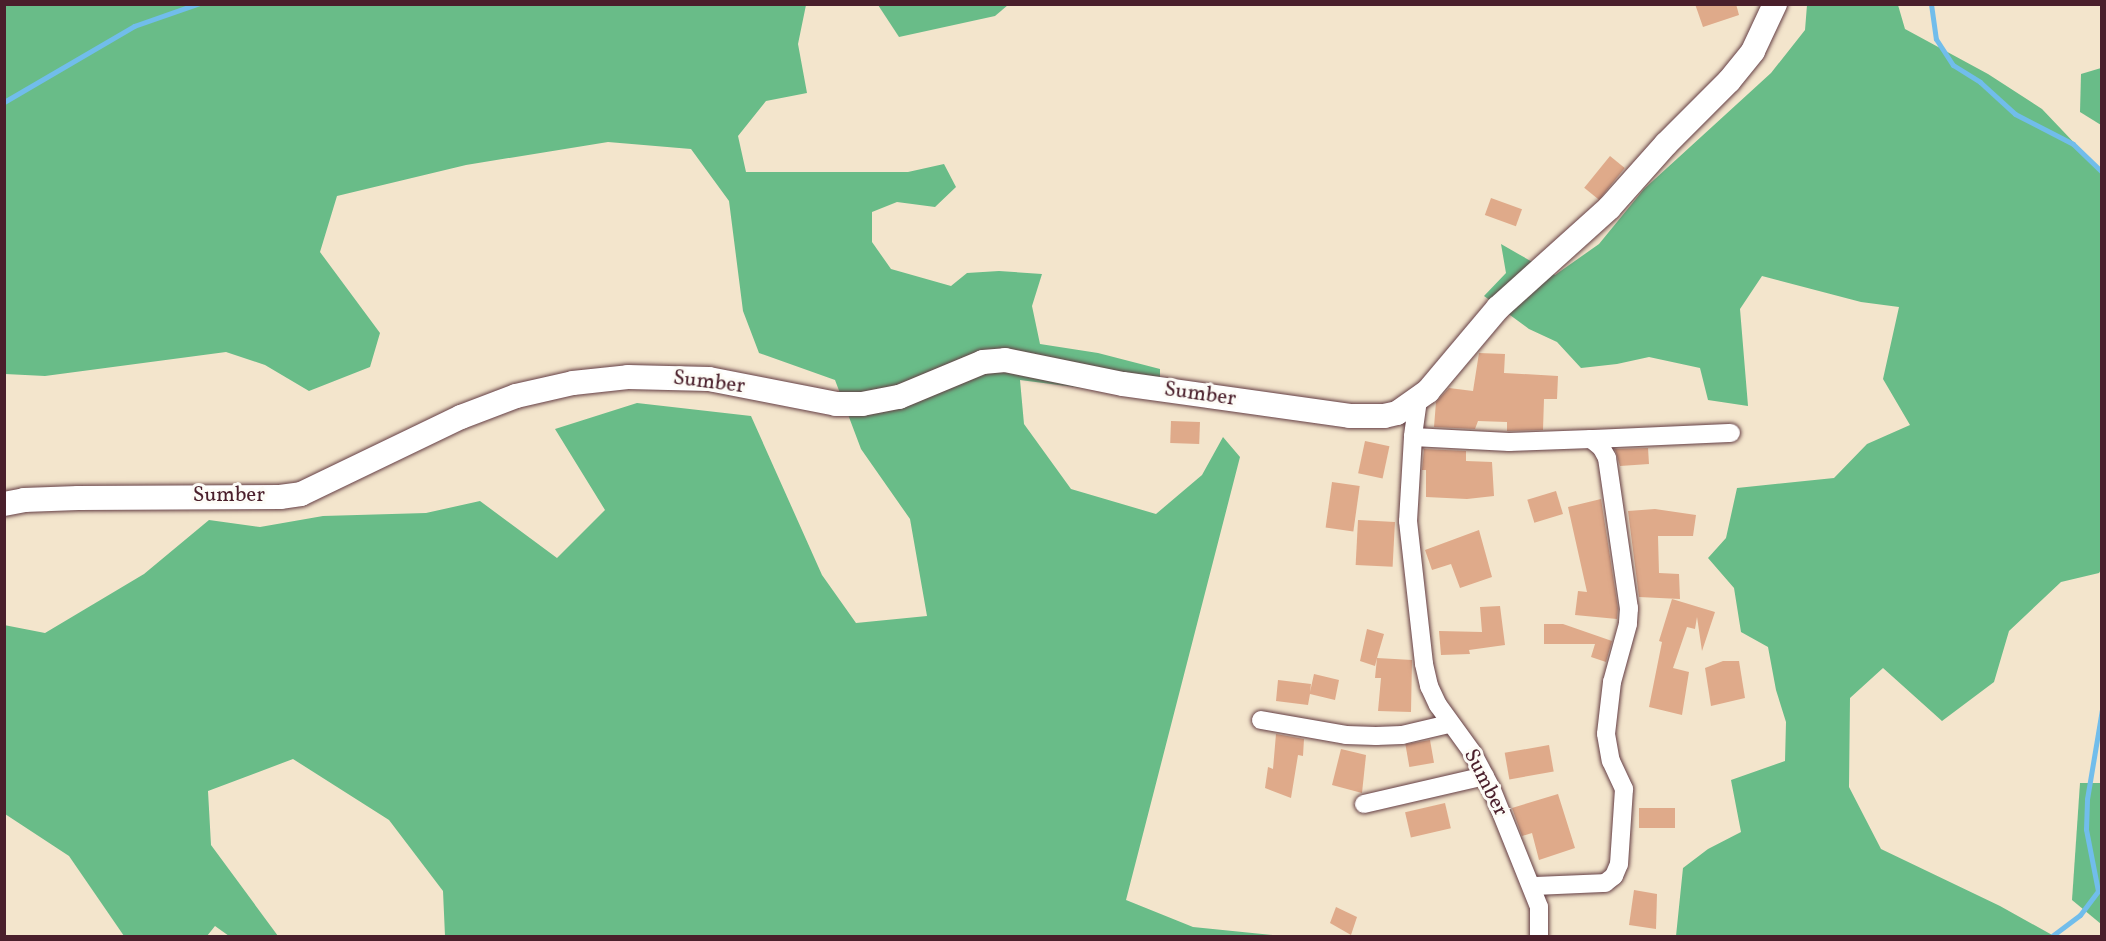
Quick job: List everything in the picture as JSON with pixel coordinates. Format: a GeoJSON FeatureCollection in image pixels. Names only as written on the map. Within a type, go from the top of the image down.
{"type":"FeatureCollection","features":[{"type":"Feature","properties":{"kind":"street"},"geometry":{"type":"LineString","coordinates":[[1418,400],[1498,308],[1609,208],[1666,144],[1729,81],[1753,51],[1775,4]]}},
{"type":"Feature","properties":{"kind":"street","name":"Sumber"},"geometry":{"type":"LineString","coordinates":[[4,504],[24,500],[78,498],[280,497],[301,494],[461,417],[516,396],[573,383],[628,377],[709,380],[849,404],[899,398],[982,362],[1005,360],[1123,384],[1350,416],[1384,416],[1397,413],[1418,400]]}},
{"type":"Feature","properties":{"kind":"street","name":"Sumber"},"geometry":{"type":"LineString","coordinates":[[1418,400],[1408,491],[1410,548],[1424,664],[1429,686],[1449,724],[1460,735],[1485,776],[1532,886],[1540,917],[1539,936]]}},
{"type":"Feature","properties":{"kind":"street"},"geometry":{"type":"LineString","coordinates":[[1413,437],[1509,442],[1731,433]]}},
{"type":"Feature","properties":{"kind":"street"},"geometry":{"type":"LineString","coordinates":[[1532,886],[1605,883],[1614,876],[1618,864],[1624,789],[1611,761],[1606,734],[1612,682],[1628,624],[1629,608],[1607,458],[1601,447],[1591,439]]}},
{"type":"Feature","properties":{"kind":"street"},"geometry":{"type":"LineString","coordinates":[[1261,720],[1323,732],[1366,736],[1402,735],[1449,724]]}},
{"type":"Feature","properties":{"kind":"street"},"geometry":{"type":"LineString","coordinates":[[1364,804],[1485,776]]}},
{"type":"Feature","properties":{"kind":"green space"},"geometry":{"type":"Polygon","coordinates":[[[5,5],[806,5],[798,44],[807,93],[766,101],[738,136],[746,172],[908,172],[944,164],[956,187],[935,207],[897,202],[872,212],[872,242],[891,269],[951,286],[967,273],[999,271],[1042,274],[1032,306],[1040,344],[1098,353],[1160,369],[1160,398],[1020,380],[1024,424],[1071,489],[1156,514],[1202,475],[1223,437],[1240,457],[1126,900],[1193,927],[1283,936],[445,936],[443,891],[389,820],[293,759],[208,791],[211,845],[278,936],[229,936],[215,926],[207,936],[124,936],[69,856],[5,814],[4,625],[45,633],[144,574],[209,520],[260,527],[323,516],[426,513],[480,501],[557,558],[605,510],[555,429],[637,403],[751,416],[822,575],[856,623],[927,616],[910,519],[861,449],[835,380],[759,353],[743,311],[729,201],[691,149],[608,142],[466,165],[337,196],[320,252],[380,333],[370,367],[309,391],[265,365],[226,352],[45,376],[5,374],[5,5]]]}},
{"type":"Feature","properties":{"kind":"green space"},"geometry":{"type":"Polygon","coordinates":[[[878,5],[1008,5],[995,16],[899,37],[878,5]]]}},
{"type":"Feature","properties":{"kind":"green space"},"geometry":{"type":"Polygon","coordinates":[[[1807,5],[1898,5],[1905,29],[1988,74],[2042,109],[2101,171],[2101,570],[2099,573],[2061,582],[2009,631],[1994,682],[1942,721],[1883,668],[1850,698],[1849,787],[1881,849],[2000,906],[2054,936],[1676,936],[1683,868],[1708,849],[1741,832],[1731,780],[1785,761],[1786,722],[1776,690],[1768,647],[1741,632],[1734,588],[1708,558],[1726,538],[1737,488],[1834,478],[1867,444],[1910,425],[1883,379],[1899,307],[1861,302],[1762,276],[1740,309],[1748,406],[1708,400],[1700,368],[1649,357],[1617,364],[1581,368],[1557,342],[1529,329],[1484,296],[1506,273],[1501,244],[1555,275],[1599,244],[1644,189],[1771,73],[1805,30],[1807,5]]]}},
{"type":"Feature","properties":{"kind":"green space"},"geometry":{"type":"Polygon","coordinates":[[[2102,68],[2101,125],[2080,112],[2081,74],[2102,68]]]}},
{"type":"Feature","properties":{"kind":"green space"},"geometry":{"type":"Polygon","coordinates":[[[2080,783],[2101,783],[2101,924],[2072,900],[2080,783]]]}},
{"type":"Feature","properties":{"kind":"building"},"geometry":{"type":"Polygon","coordinates":[[[1695,4],[1736,4],[1739,15],[1703,27],[1695,4]]]}},
{"type":"Feature","properties":{"kind":"building"},"geometry":{"type":"Polygon","coordinates":[[[1610,156],[1625,168],[1599,200],[1584,188],[1610,156]]]}},
{"type":"Feature","properties":{"kind":"building"},"geometry":{"type":"Polygon","coordinates":[[[1491,198],[1522,209],[1516,226],[1485,215],[1491,198]]]}},
{"type":"Feature","properties":{"kind":"building"},"geometry":{"type":"Polygon","coordinates":[[[1479,353],[1505,354],[1504,373],[1558,376],[1557,399],[1544,399],[1543,430],[1507,431],[1507,422],[1478,421],[1475,429],[1434,427],[1436,402],[1449,388],[1473,391],[1479,353]]]}},
{"type":"Feature","properties":{"kind":"building"},"geometry":{"type":"Polygon","coordinates":[[[1171,421],[1200,422],[1199,444],[1170,443],[1171,421]]]}},
{"type":"Feature","properties":{"kind":"building"},"geometry":{"type":"Polygon","coordinates":[[[1365,441],[1389,446],[1383,478],[1358,473],[1365,441]]]}},
{"type":"Feature","properties":{"kind":"building"},"geometry":{"type":"Polygon","coordinates":[[[1648,448],[1649,464],[1620,466],[1615,449],[1648,448]]]}},
{"type":"Feature","properties":{"kind":"building"},"geometry":{"type":"Polygon","coordinates":[[[1424,449],[1466,451],[1466,461],[1492,462],[1494,496],[1467,499],[1426,497],[1426,470],[1422,470],[1424,449]]]}},
{"type":"Feature","properties":{"kind":"building"},"geometry":{"type":"Polygon","coordinates":[[[1332,482],[1360,486],[1353,531],[1326,528],[1332,482]]]}},
{"type":"Feature","properties":{"kind":"building"},"geometry":{"type":"Polygon","coordinates":[[[1556,491],[1563,514],[1534,523],[1527,500],[1556,491]]]}},
{"type":"Feature","properties":{"kind":"building"},"geometry":{"type":"Polygon","coordinates":[[[1601,499],[1618,608],[1617,619],[1575,615],[1578,591],[1587,592],[1568,507],[1601,499]]]}},
{"type":"Feature","properties":{"kind":"building"},"geometry":{"type":"Polygon","coordinates":[[[1655,509],[1696,515],[1693,536],[1658,536],[1659,573],[1679,574],[1680,599],[1639,597],[1628,511],[1655,509]]]}},
{"type":"Feature","properties":{"kind":"building"},"geometry":{"type":"Polygon","coordinates":[[[1358,520],[1395,522],[1393,567],[1356,565],[1358,520]]]}},
{"type":"Feature","properties":{"kind":"building"},"geometry":{"type":"Polygon","coordinates":[[[1479,530],[1492,577],[1460,588],[1451,564],[1432,570],[1425,550],[1479,530]]]}},
{"type":"Feature","properties":{"kind":"building"},"geometry":{"type":"Polygon","coordinates":[[[1672,599],[1715,612],[1702,651],[1697,617],[1695,629],[1687,627],[1673,668],[1689,672],[1682,715],[1649,707],[1662,642],[1659,641],[1672,599]]]}},
{"type":"Feature","properties":{"kind":"building"},"geometry":{"type":"Polygon","coordinates":[[[1500,606],[1505,645],[1469,650],[1470,654],[1441,655],[1439,631],[1482,632],[1480,607],[1500,606]]]}},
{"type":"Feature","properties":{"kind":"building"},"geometry":{"type":"Polygon","coordinates":[[[1544,624],[1563,624],[1612,641],[1606,662],[1591,657],[1595,644],[1544,644],[1544,624]]]}},
{"type":"Feature","properties":{"kind":"building"},"geometry":{"type":"Polygon","coordinates":[[[1367,629],[1384,634],[1375,666],[1360,661],[1367,629]]]}},
{"type":"Feature","properties":{"kind":"building"},"geometry":{"type":"Polygon","coordinates":[[[1377,658],[1412,660],[1411,712],[1378,711],[1381,678],[1375,678],[1377,658]]]}},
{"type":"Feature","properties":{"kind":"building"},"geometry":{"type":"Polygon","coordinates":[[[1723,661],[1739,661],[1745,698],[1711,706],[1705,668],[1723,661]]]}},
{"type":"Feature","properties":{"kind":"building"},"geometry":{"type":"Polygon","coordinates":[[[1314,674],[1339,680],[1335,700],[1310,694],[1308,705],[1276,701],[1278,680],[1311,684],[1310,692],[1314,674]]]}},
{"type":"Feature","properties":{"kind":"building"},"geometry":{"type":"Polygon","coordinates":[[[1276,734],[1304,739],[1303,756],[1298,755],[1291,798],[1265,788],[1268,767],[1273,769],[1276,734]]]}},
{"type":"Feature","properties":{"kind":"building"},"geometry":{"type":"Polygon","coordinates":[[[1430,740],[1434,763],[1409,767],[1405,744],[1430,740]]]}},
{"type":"Feature","properties":{"kind":"building"},"geometry":{"type":"Polygon","coordinates":[[[1549,745],[1554,772],[1509,779],[1505,753],[1549,745]]]}},
{"type":"Feature","properties":{"kind":"building"},"geometry":{"type":"Polygon","coordinates":[[[1341,749],[1366,755],[1362,793],[1332,785],[1341,749]]]}},
{"type":"Feature","properties":{"kind":"building"},"geometry":{"type":"Polygon","coordinates":[[[1558,794],[1575,848],[1539,860],[1532,833],[1522,836],[1512,808],[1558,794]]]}},
{"type":"Feature","properties":{"kind":"building"},"geometry":{"type":"Polygon","coordinates":[[[1445,803],[1451,828],[1411,838],[1405,812],[1445,803]]]}},
{"type":"Feature","properties":{"kind":"building"},"geometry":{"type":"Polygon","coordinates":[[[1639,808],[1675,808],[1675,828],[1639,828],[1639,808]]]}},
{"type":"Feature","properties":{"kind":"building"},"geometry":{"type":"Polygon","coordinates":[[[1634,890],[1657,894],[1656,929],[1629,925],[1634,890]]]}},
{"type":"Feature","properties":{"kind":"building"},"geometry":{"type":"Polygon","coordinates":[[[1336,907],[1357,917],[1351,935],[1330,923],[1336,907]]]}},
{"type":"Feature","properties":{"kind":"waterway"},"geometry":{"type":"LineString","coordinates":[[4,102],[134,26],[197,4]]}},
{"type":"Feature","properties":{"kind":"waterway"},"geometry":{"type":"LineString","coordinates":[[1931,4],[1936,39],[1953,65],[1980,82],[2015,114],[2073,144],[2102,172]]}},
{"type":"Feature","properties":{"kind":"waterway"},"geometry":{"type":"LineString","coordinates":[[2052,936],[2080,915],[2098,891],[2086,829],[2087,799],[2102,709]]}}]}
